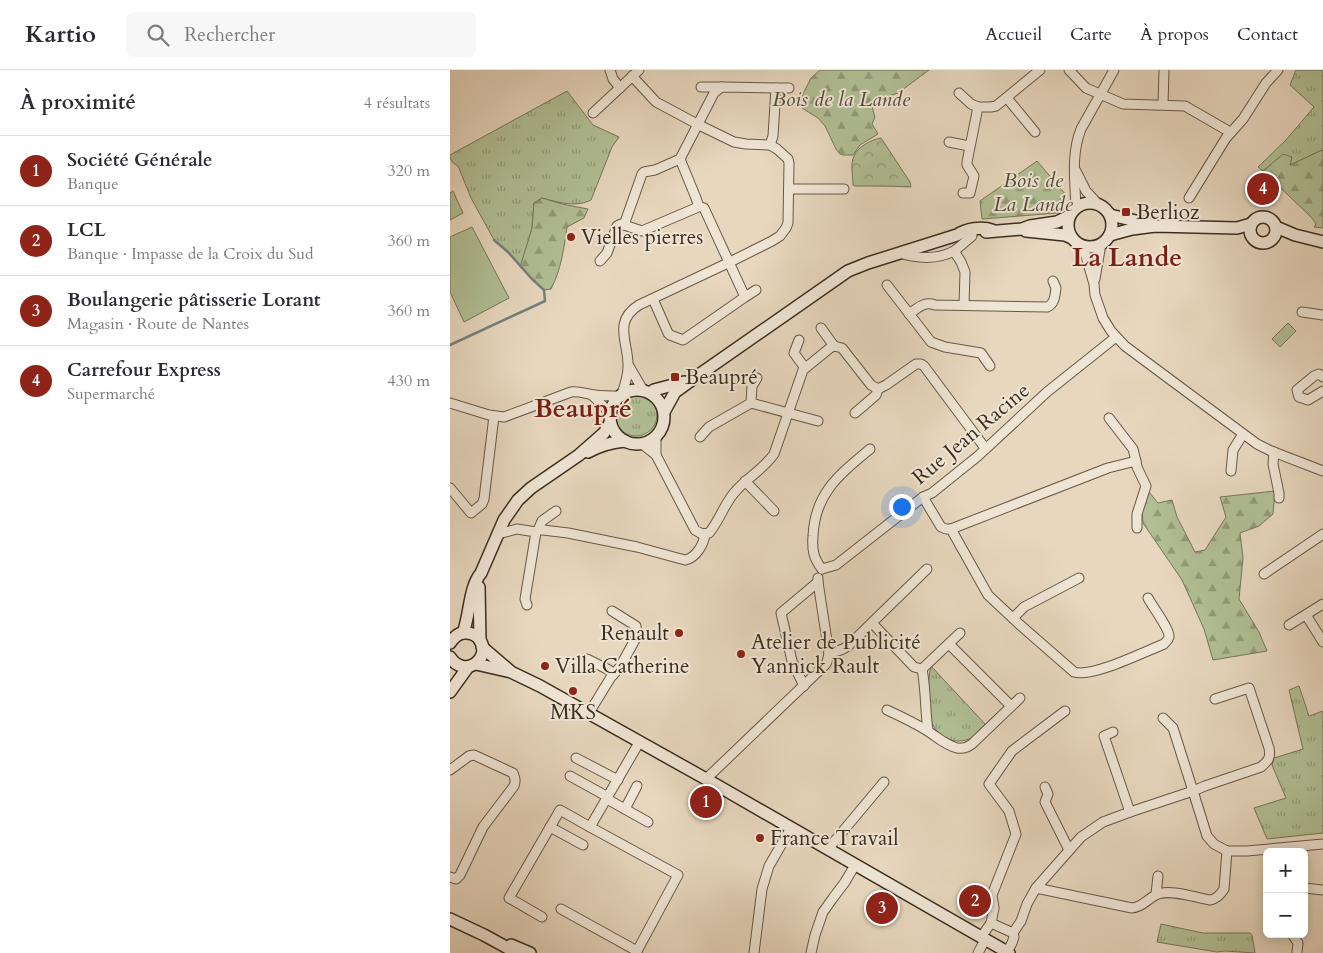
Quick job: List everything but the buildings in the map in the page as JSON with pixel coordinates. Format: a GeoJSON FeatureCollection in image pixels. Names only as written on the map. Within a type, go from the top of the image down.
{"type":"FeatureCollection","features":[{"type":"Feature","properties":{"kind":"street"},"geometry":{"type":"LineString","coordinates":[[610,70],[613,79],[620,88]]}},
{"type":"Feature","properties":{"kind":"street"},"geometry":{"type":"LineString","coordinates":[[959,93],[971,104],[978,107],[994,107],[1040,70]]}},
{"type":"Feature","properties":{"kind":"street"},"geometry":{"type":"LineString","coordinates":[[1069,70],[1086,88],[1123,104],[1163,104],[1188,107],[1230,132]]}},
{"type":"Feature","properties":{"kind":"street"},"geometry":{"type":"LineString","coordinates":[[1072,238],[1068,227],[1073,212],[1074,151],[1077,139],[1114,70]]}},
{"type":"Feature","properties":{"kind":"street"},"geometry":{"type":"LineString","coordinates":[[1163,104],[1164,70]]}},
{"type":"Feature","properties":{"kind":"street"},"geometry":{"type":"LineString","coordinates":[[1189,198],[1230,132],[1243,119],[1266,83],[1278,70]]}},
{"type":"Feature","properties":{"kind":"street"},"geometry":{"type":"LineString","coordinates":[[593,113],[635,73],[656,102],[734,142],[770,145],[788,159],[788,223],[783,232],[772,241],[653,298],[636,307],[628,314],[624,322],[624,339],[628,366],[626,381],[621,395]]}},
{"type":"Feature","properties":{"kind":"street"},"geometry":{"type":"LineString","coordinates":[[701,87],[789,88]]}},
{"type":"Feature","properties":{"kind":"street"},"geometry":{"type":"LineString","coordinates":[[624,225],[642,174],[680,160],[716,91],[722,87]]}},
{"type":"Feature","properties":{"kind":"street"},"geometry":{"type":"LineString","coordinates":[[770,145],[774,136],[776,88]]}},
{"type":"Feature","properties":{"kind":"street"},"geometry":{"type":"LineString","coordinates":[[1007,98],[1036,132]]}},
{"type":"Feature","properties":{"kind":"street"},"geometry":{"type":"LineString","coordinates":[[963,193],[970,193],[974,176],[967,165],[969,146],[978,107]]}},
{"type":"Feature","properties":{"kind":"street"},"geometry":{"type":"LineString","coordinates":[[949,142],[969,146]]}},
{"type":"Feature","properties":{"kind":"street"},"geometry":{"type":"LineString","coordinates":[[680,160],[696,198],[697,206]]}},
{"type":"Feature","properties":{"kind":"street"},"geometry":{"type":"LineString","coordinates":[[1022,229],[1030,232],[1065,235],[1083,246],[1095,246],[1106,240],[1112,228],[1110,215],[1086,191],[1075,169]]}},
{"type":"Feature","properties":{"kind":"street"},"geometry":{"type":"LineString","coordinates":[[789,189],[844,189]]}},
{"type":"Feature","properties":{"kind":"street"},"geometry":{"type":"LineString","coordinates":[[958,235],[964,236],[992,230],[1022,229],[1057,222],[1086,203],[1098,204]]}},
{"type":"Feature","properties":{"kind":"street"},"geometry":{"type":"LineString","coordinates":[[600,261],[608,253],[617,226],[621,224],[642,232],[697,206]]}},
{"type":"Feature","properties":{"kind":"street"},"geometry":{"type":"LineString","coordinates":[[697,206],[704,208],[745,297]]}},
{"type":"Feature","properties":{"kind":"street"},"geometry":{"type":"LineString","coordinates":[[1110,215],[1155,226]]}},
{"type":"Feature","properties":{"kind":"street"},"geometry":{"type":"LineString","coordinates":[[1265,217],[1273,222],[1275,232],[1269,242],[1260,243],[1256,242],[1251,230],[1256,219],[1265,217]]}},
{"type":"Feature","properties":{"kind":"street"},"geometry":{"type":"LineString","coordinates":[[1110,235],[1125,230],[1155,226],[1251,230]]}},
{"type":"Feature","properties":{"kind":"street"},"geometry":{"type":"LineString","coordinates":[[592,395],[610,418],[613,430],[618,437],[625,441],[642,444],[656,436],[663,425],[664,412],[675,392],[840,276],[856,267],[958,235],[962,232],[976,229],[992,230]]}},
{"type":"Feature","properties":{"kind":"street"},"geometry":{"type":"LineString","coordinates":[[1275,232],[1323,242]]}},
{"type":"Feature","properties":{"kind":"street"},"geometry":{"type":"LineString","coordinates":[[898,253],[908,256],[926,257],[939,255],[954,250],[972,234]]}},
{"type":"Feature","properties":{"kind":"street"},"geometry":{"type":"LineString","coordinates":[[1094,284],[1101,244]]}},
{"type":"Feature","properties":{"kind":"street"},"geometry":{"type":"LineString","coordinates":[[1083,246],[1094,284],[1095,295],[1103,318],[1108,327],[1125,346],[1257,444],[1323,471]]}},
{"type":"Feature","properties":{"kind":"street"},"geometry":{"type":"LineString","coordinates":[[954,250],[962,262],[965,272],[964,305]]}},
{"type":"Feature","properties":{"kind":"street"},"geometry":{"type":"LineString","coordinates":[[909,314],[928,303],[1047,307],[1053,302],[1056,288],[1053,281]]}},
{"type":"Feature","properties":{"kind":"street"},"geometry":{"type":"LineString","coordinates":[[887,285],[932,343],[944,347],[981,353],[990,366]]}},
{"type":"Feature","properties":{"kind":"street"},"geometry":{"type":"LineString","coordinates":[[653,298],[670,335],[683,340],[756,290]]}},
{"type":"Feature","properties":{"kind":"street"},"geometry":{"type":"LineString","coordinates":[[1302,312],[1323,314]]}},
{"type":"Feature","properties":{"kind":"street"},"geometry":{"type":"LineString","coordinates":[[821,328],[834,346],[842,348],[871,385],[878,389]]}},
{"type":"Feature","properties":{"kind":"street","name":"Rue Jean Racine"},"geometry":{"type":"LineString","coordinates":[[822,568],[836,564],[923,497],[932,494],[978,456],[1047,392],[1116,337]]}},
{"type":"Feature","properties":{"kind":"street"},"geometry":{"type":"LineString","coordinates":[[799,340],[794,353],[805,368]]}},
{"type":"Feature","properties":{"kind":"street"},"geometry":{"type":"LineString","coordinates":[[642,444],[656,455],[695,530],[702,534],[708,533],[712,530],[726,503],[733,494],[768,462],[774,454],[805,368],[834,346]]}},
{"type":"Feature","properties":{"kind":"street"},"geometry":{"type":"LineString","coordinates":[[855,413],[876,395],[878,389],[916,364],[921,364],[985,448]]}},
{"type":"Feature","properties":{"kind":"street"},"geometry":{"type":"LineString","coordinates":[[628,366],[646,392],[659,401],[664,412]]}},
{"type":"Feature","properties":{"kind":"street"},"geometry":{"type":"LineString","coordinates":[[1323,377],[1319,374],[1314,376],[1297,390],[1299,397],[1308,400],[1323,391]]}},
{"type":"Feature","properties":{"kind":"street"},"geometry":{"type":"LineString","coordinates":[[750,403],[752,386],[757,378]]}},
{"type":"Feature","properties":{"kind":"street"},"geometry":{"type":"LineString","coordinates":[[454,637],[468,620],[476,578],[508,514],[518,500],[531,488],[579,455],[604,432],[610,418],[613,403],[621,395],[630,390],[646,392],[692,379]]}},
{"type":"Feature","properties":{"kind":"street"},"geometry":{"type":"LineString","coordinates":[[450,403],[494,416],[504,416],[571,392],[580,391],[603,396],[621,395]]}},
{"type":"Feature","properties":{"kind":"street"},"geometry":{"type":"LineString","coordinates":[[700,437],[709,427],[750,403],[818,421]]}},
{"type":"Feature","properties":{"kind":"street"},"geometry":{"type":"LineString","coordinates":[[450,488],[474,517],[484,499],[494,416]]}},
{"type":"Feature","properties":{"kind":"street"},"geometry":{"type":"LineString","coordinates":[[1110,418],[1133,449],[1137,467],[1146,486],[1137,514],[1137,528]]}},
{"type":"Feature","properties":{"kind":"street"},"geometry":{"type":"LineString","coordinates":[[1232,471],[1232,450],[1243,434]]}},
{"type":"Feature","properties":{"kind":"street"},"geometry":{"type":"LineString","coordinates":[[656,436],[656,455]]}},
{"type":"Feature","properties":{"kind":"street"},"geometry":{"type":"LineString","coordinates":[[579,455],[606,444],[625,441]]}},
{"type":"Feature","properties":{"kind":"street"},"geometry":{"type":"LineString","coordinates":[[706,779],[828,662],[829,654],[818,582],[822,568],[816,561],[813,550],[818,509],[826,492],[836,478],[870,449]]}},
{"type":"Feature","properties":{"kind":"street"},"geometry":{"type":"LineString","coordinates":[[1274,452],[1273,464],[1279,493],[1278,498]]}},
{"type":"Feature","properties":{"kind":"street"},"geometry":{"type":"LineString","coordinates":[[923,497],[941,527],[952,529],[1108,468],[1136,461]]}},
{"type":"Feature","properties":{"kind":"street"},"geometry":{"type":"LineString","coordinates":[[745,481],[774,511]]}},
{"type":"Feature","properties":{"kind":"street"},"geometry":{"type":"LineString","coordinates":[[527,605],[525,599],[537,531],[542,521],[556,512]]}},
{"type":"Feature","properties":{"kind":"street"},"geometry":{"type":"LineString","coordinates":[[508,514],[517,529]]}},
{"type":"Feature","properties":{"kind":"street"},"geometry":{"type":"LineString","coordinates":[[498,534],[517,529],[568,533],[637,546],[689,560],[696,554],[705,539],[705,534]]}},
{"type":"Feature","properties":{"kind":"street"},"geometry":{"type":"LineString","coordinates":[[952,529],[988,595],[1078,673],[1119,663],[1164,644],[1168,640],[1166,627],[1148,598]]}},
{"type":"Feature","properties":{"kind":"street"},"geometry":{"type":"LineString","coordinates":[[1264,574],[1323,534]]}},
{"type":"Feature","properties":{"kind":"street"},"geometry":{"type":"LineString","coordinates":[[829,654],[848,646],[927,569]]}},
{"type":"Feature","properties":{"kind":"street"},"geometry":{"type":"LineString","coordinates":[[450,692],[472,665],[481,658],[480,573]]}},
{"type":"Feature","properties":{"kind":"street"},"geometry":{"type":"LineString","coordinates":[[1013,618],[1024,607],[1079,578]]}},
{"type":"Feature","properties":{"kind":"street"},"geometry":{"type":"LineString","coordinates":[[804,686],[792,661],[781,613],[818,582]]}},
{"type":"Feature","properties":{"kind":"street"},"geometry":{"type":"LineString","coordinates":[[1289,625],[1323,604]]}},
{"type":"Feature","properties":{"kind":"street"},"geometry":{"type":"LineString","coordinates":[[589,713],[620,667],[637,636],[636,626],[612,611]]}},
{"type":"Feature","properties":{"kind":"street"},"geometry":{"type":"LineString","coordinates":[[1306,615],[1323,642]]}},
{"type":"Feature","properties":{"kind":"street"},"geometry":{"type":"LineString","coordinates":[[872,623],[914,667],[922,669]]}},
{"type":"Feature","properties":{"kind":"street"},"geometry":{"type":"LineString","coordinates":[[454,637],[473,634],[511,672],[640,741],[1008,953],[1014,937],[1013,934],[1036,888],[1081,837],[1091,829],[1103,822],[1130,812],[1261,767],[1267,762],[1270,756],[1249,688],[1215,699]]}},
{"type":"Feature","properties":{"kind":"street"},"geometry":{"type":"LineString","coordinates":[[922,669],[960,634]]}},
{"type":"Feature","properties":{"kind":"street"},"geometry":{"type":"LineString","coordinates":[[949,644],[1011,706]]}},
{"type":"Feature","properties":{"kind":"street"},"geometry":{"type":"LineString","coordinates":[[587,659],[608,670],[613,675]]}},
{"type":"Feature","properties":{"kind":"street"},"geometry":{"type":"LineString","coordinates":[[450,662],[458,666],[472,665],[511,672]]}},
{"type":"Feature","properties":{"kind":"street"},"geometry":{"type":"LineString","coordinates":[[922,669],[928,731]]}},
{"type":"Feature","properties":{"kind":"street"},"geometry":{"type":"LineString","coordinates":[[887,710],[956,748],[968,747],[1020,698]]}},
{"type":"Feature","properties":{"kind":"street"},"geometry":{"type":"LineString","coordinates":[[978,953],[991,923],[994,908],[992,894],[1016,834],[1009,811],[988,784],[1012,751],[1065,712]]}},
{"type":"Feature","properties":{"kind":"street"},"geometry":{"type":"LineString","coordinates":[[1164,718],[1173,728],[1207,836],[1214,844],[1227,851],[1263,850]]}},
{"type":"Feature","properties":{"kind":"street"},"geometry":{"type":"LineString","coordinates":[[1113,732],[1104,736],[1130,812]]}},
{"type":"Feature","properties":{"kind":"street"},"geometry":{"type":"LineString","coordinates":[[590,827],[640,741]]}},
{"type":"Feature","properties":{"kind":"street"},"geometry":{"type":"LineString","coordinates":[[450,770],[469,756],[474,755],[513,773],[515,777],[514,786],[483,827],[460,875],[456,879],[450,877]]}},
{"type":"Feature","properties":{"kind":"street"},"geometry":{"type":"LineString","coordinates":[[576,758],[618,780]]}},
{"type":"Feature","properties":{"kind":"street"},"geometry":{"type":"LineString","coordinates":[[570,776],[648,822]]}},
{"type":"Feature","properties":{"kind":"street"},"geometry":{"type":"LineString","coordinates":[[828,849],[884,782]]}},
{"type":"Feature","properties":{"kind":"street"},"geometry":{"type":"LineString","coordinates":[[625,809],[637,786]]}},
{"type":"Feature","properties":{"kind":"street"},"geometry":{"type":"LineString","coordinates":[[1045,787],[1048,794],[1046,802],[1069,850]]}},
{"type":"Feature","properties":{"kind":"street"},"geometry":{"type":"LineString","coordinates":[[542,917],[509,898],[560,810],[678,875],[636,952],[561,909]]}},
{"type":"Feature","properties":{"kind":"street"},"geometry":{"type":"LineString","coordinates":[[550,827],[583,845]]}},
{"type":"Feature","properties":{"kind":"street"},"geometry":{"type":"LineString","coordinates":[[754,953],[762,889],[769,866],[791,828]]}},
{"type":"Feature","properties":{"kind":"street"},"geometry":{"type":"LineString","coordinates":[[1299,848],[1323,844]]}},
{"type":"Feature","properties":{"kind":"street"},"geometry":{"type":"LineString","coordinates":[[1036,888],[1132,908],[1146,903],[1156,894],[1167,892],[1214,900],[1224,889],[1227,851]]}},
{"type":"Feature","properties":{"kind":"street"},"geometry":{"type":"LineString","coordinates":[[811,953],[823,912],[855,865]]}},
{"type":"Feature","properties":{"kind":"street"},"geometry":{"type":"LineString","coordinates":[[1156,894],[1158,876]]}},
{"type":"Feature","properties":{"kind":"street"},"geometry":{"type":"LineString","coordinates":[[1308,888],[1323,890]]}},
{"type":"Feature","properties":{"kind":"street"},"geometry":{"type":"LineString","coordinates":[[450,919],[517,953]]}},
{"type":"Feature","properties":{"kind":"street"},"geometry":{"type":"LineString","coordinates":[[991,923],[1013,934]]}},
{"type":"Feature","properties":{"kind":"street"},"geometry":{"type":"LineString","coordinates":[[484,935],[530,953]]}},
{"type":"Feature","properties":{"kind":"street"},"geometry":{"type":"LineString","coordinates":[[1295,938],[1298,943],[1297,952]]}},
{"type":"Feature","properties":{"kind":"green space","name":"Bois de la Lande"},"geometry":{"type":"Polygon","coordinates":[[[820,70],[929,70],[898,93],[871,103],[875,117],[872,124],[878,134],[860,145],[853,155],[843,155],[836,149],[825,126],[818,118],[802,108],[800,104],[800,100],[811,78],[820,70]]]}},
{"type":"Feature","properties":{"kind":"green space"},"geometry":{"type":"Polygon","coordinates":[[[1296,70],[1323,71],[1323,151],[1289,166],[1272,164],[1263,171],[1258,167],[1286,140],[1314,107],[1290,85],[1296,70]]]}},
{"type":"Feature","properties":{"kind":"green space"},"geometry":{"type":"Polygon","coordinates":[[[567,91],[593,125],[619,137],[612,147],[591,200],[573,204],[542,198],[534,203],[532,228],[521,267],[494,240],[471,198],[458,166],[452,162],[450,155],[567,91]]]}},
{"type":"Feature","properties":{"kind":"green space"},"geometry":{"type":"Polygon","coordinates":[[[881,138],[910,182],[911,187],[853,185],[852,163],[856,153],[866,144],[881,138]]]}},
{"type":"Feature","properties":{"kind":"green space"},"geometry":{"type":"Polygon","coordinates":[[[1322,150],[1323,228],[1314,227],[1316,224],[1311,217],[1263,171],[1283,154],[1292,157],[1290,165],[1322,150]]]}},
{"type":"Feature","properties":{"kind":"green space","name":"Bois de La Lande"},"geometry":{"type":"Polygon","coordinates":[[[1037,161],[1066,195],[1058,213],[982,219],[980,201],[1037,161]]]}},
{"type":"Feature","properties":{"kind":"green space"},"geometry":{"type":"Polygon","coordinates":[[[453,191],[463,213],[450,220],[450,193],[453,191]]]}},
{"type":"Feature","properties":{"kind":"green space"},"geometry":{"type":"Polygon","coordinates":[[[542,198],[588,209],[584,218],[567,227],[560,267],[551,289],[544,290],[520,267],[532,228],[534,203],[542,198]]]}},
{"type":"Feature","properties":{"kind":"green space"},"geometry":{"type":"Polygon","coordinates":[[[472,227],[509,298],[464,322],[450,292],[450,237],[472,227]]]}},
{"type":"Feature","properties":{"kind":"green space"},"geometry":{"type":"Polygon","coordinates":[[[1288,323],[1296,331],[1280,347],[1272,339],[1288,323]]]}},
{"type":"Feature","properties":{"kind":"green space"},"geometry":{"type":"Polygon","coordinates":[[[640,394],[648,397],[654,403],[657,415],[654,427],[648,433],[632,436],[624,433],[618,427],[615,411],[618,403],[624,397],[640,394]]]}},
{"type":"Feature","properties":{"kind":"green space"},"geometry":{"type":"Polygon","coordinates":[[[1275,491],[1273,514],[1259,526],[1240,533],[1243,558],[1239,599],[1259,632],[1267,651],[1213,660],[1204,629],[1182,580],[1143,523],[1142,510],[1149,492],[1158,503],[1172,500],[1177,517],[1195,552],[1205,550],[1226,517],[1220,497],[1275,491]]]}},
{"type":"Feature","properties":{"kind":"green space"},"geometry":{"type":"Polygon","coordinates":[[[931,666],[985,724],[972,738],[958,741],[945,738],[931,721],[929,685],[931,666]]]}},
{"type":"Feature","properties":{"kind":"green space"},"geometry":{"type":"Polygon","coordinates":[[[1299,686],[1309,716],[1323,711],[1323,833],[1267,839],[1254,808],[1286,798],[1272,765],[1274,758],[1303,749],[1289,690],[1299,686]]]}},
{"type":"Feature","properties":{"kind":"green space"},"geometry":{"type":"Polygon","coordinates":[[[1161,924],[1203,933],[1250,933],[1255,953],[1217,952],[1157,942],[1161,924]]]}},
{"type":"Feature","properties":{"kind":"waterway"},"geometry":{"type":"LineString","coordinates":[[450,345],[545,301],[544,290],[494,240]]}},
{"type":"Feature","properties":{"kind":"place","name":"Carrefour Express"},"geometry":{"type":"Point","coordinates":[1263,189]}},
{"type":"Feature","properties":{"kind":"place","name":"Berlioz"},"geometry":{"type":"Point","coordinates":[1126,212]}},
{"type":"Feature","properties":{"kind":"place","name":"Vielles pierres"},"geometry":{"type":"Point","coordinates":[571,237]}},
{"type":"Feature","properties":{"kind":"place","name":"Beaupré"},"geometry":{"type":"Point","coordinates":[675,377]}},
{"type":"Feature","properties":{"kind":"place","name":"Renault"},"geometry":{"type":"Point","coordinates":[679,633]}},
{"type":"Feature","properties":{"kind":"place","name":"Atelier de Publicité Yannick Rault"},"geometry":{"type":"Point","coordinates":[741,654]}},
{"type":"Feature","properties":{"kind":"place","name":"Villa Catherine"},"geometry":{"type":"Point","coordinates":[545,666]}},
{"type":"Feature","properties":{"kind":"place","name":"MKS"},"geometry":{"type":"Point","coordinates":[573,691]}},
{"type":"Feature","properties":{"kind":"place","name":"Société Générale"},"geometry":{"type":"Point","coordinates":[706,802]}},
{"type":"Feature","properties":{"kind":"place","name":"France Travail"},"geometry":{"type":"Point","coordinates":[760,838]}},
{"type":"Feature","properties":{"kind":"place","name":"LCL"},"geometry":{"type":"Point","coordinates":[975,901]}},
{"type":"Feature","properties":{"kind":"place","name":"Boulangerie pâtisserie Lorant"},"geometry":{"type":"Point","coordinates":[882,908]}},
{"type":"Feature","properties":{"kind":"district","name":"La Lande"},"geometry":{"type":"Point","coordinates":[1127,257]}},
{"type":"Feature","properties":{"kind":"district","name":"Beaupré"},"geometry":{"type":"Point","coordinates":[583,408]}}]}
